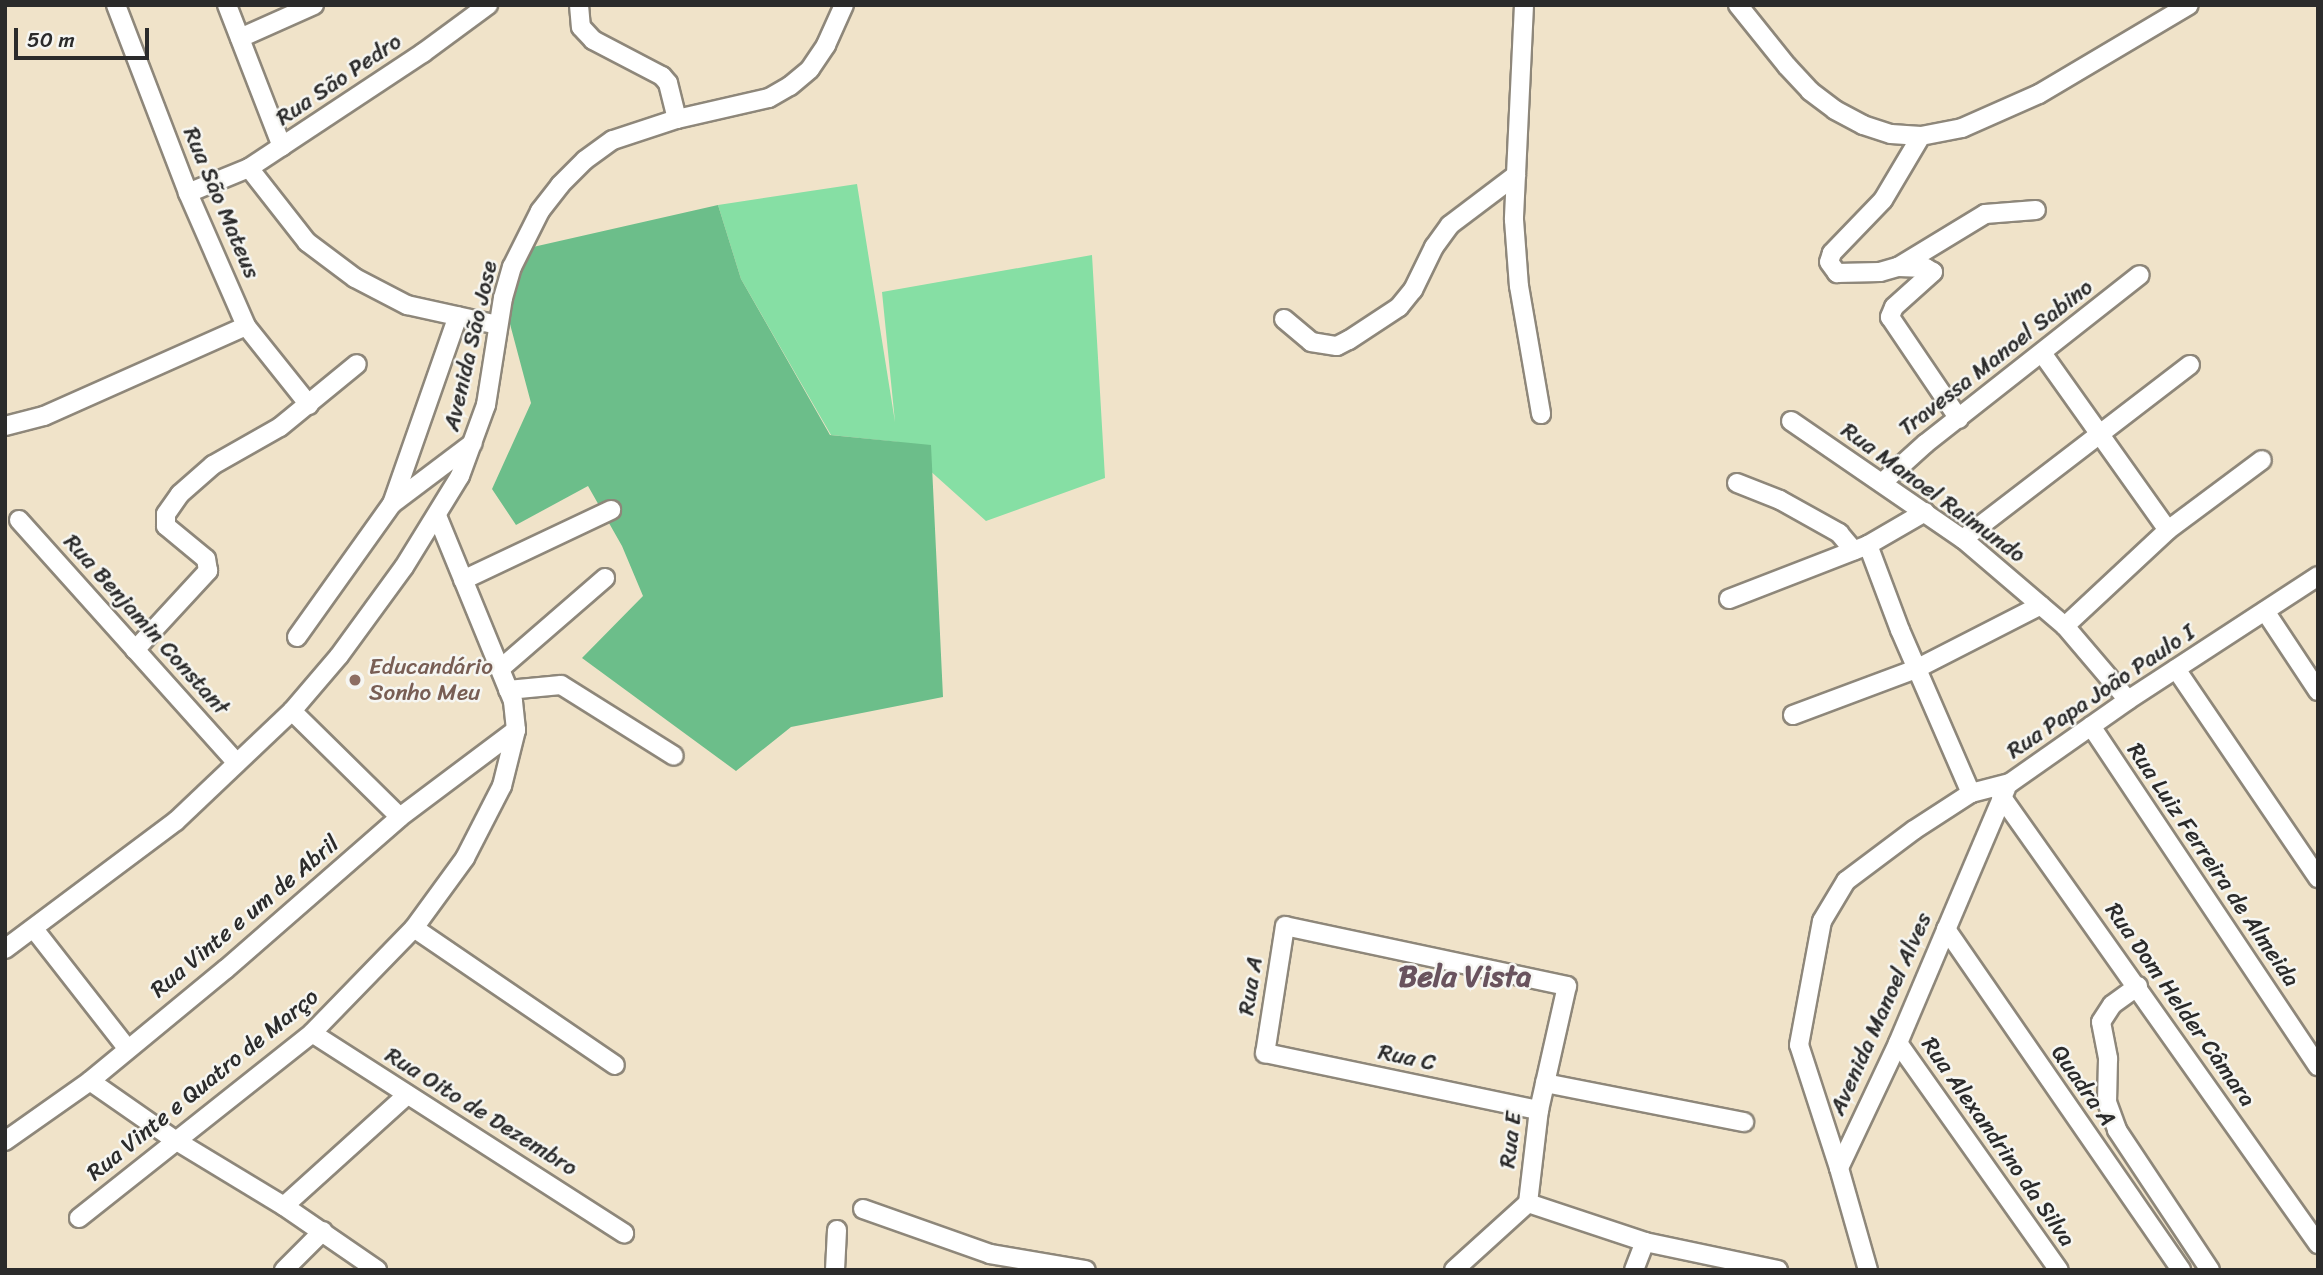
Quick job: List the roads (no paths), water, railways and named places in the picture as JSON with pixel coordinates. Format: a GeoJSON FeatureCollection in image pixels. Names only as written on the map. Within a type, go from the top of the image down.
{"type":"FeatureCollection","features":[{"type":"Feature","properties":{"kind":"street","name":"Rua São Mateus"},"geometry":{"type":"LineString","coordinates":[[116,5],[188,193],[246,326],[309,405]]}},
{"type":"Feature","properties":{"kind":"street"},"geometry":{"type":"LineString","coordinates":[[227,5],[282,147]]}},
{"type":"Feature","properties":{"kind":"street"},"geometry":{"type":"LineString","coordinates":[[240,38],[314,5]]}},
{"type":"Feature","properties":{"kind":"street","name":"Rua São Pedro"},"geometry":{"type":"LineString","coordinates":[[188,193],[249,168],[423,53],[488,5]]}},
{"type":"Feature","properties":{"kind":"street"},"geometry":{"type":"LineString","coordinates":[[579,5],[581,27],[593,40],[648,66],[662,76],[668,83],[677,119]]}},
{"type":"Feature","properties":{"kind":"street","name":"Avenida São Jose"},"geometry":{"type":"LineString","coordinates":[[34,929],[176,821],[292,711],[339,656],[437,516],[475,441],[486,405],[498,325],[512,267],[523,241],[560,185],[585,160],[613,140],[677,119],[769,98],[790,86],[810,69],[826,45],[844,5]]}},
{"type":"Feature","properties":{"kind":"street"},"geometry":{"type":"LineString","coordinates":[[1524,5],[1516,175],[1516,267],[1541,414]]}},
{"type":"Feature","properties":{"kind":"street"},"geometry":{"type":"LineString","coordinates":[[1738,5],[1810,91],[1835,110],[1863,125],[1891,134],[1921,136],[1962,128],[2039,94],[2189,5]]}},
{"type":"Feature","properties":{"kind":"street"},"geometry":{"type":"LineString","coordinates":[[1921,136],[1882,200],[1830,258],[1830,267],[1837,273],[1880,272],[1898,267],[1985,214],[2036,210]]}},
{"type":"Feature","properties":{"kind":"street"},"geometry":{"type":"LineString","coordinates":[[249,168],[286,220],[330,262],[407,305],[498,325]]}},
{"type":"Feature","properties":{"kind":"street"},"geometry":{"type":"LineString","coordinates":[[1284,320],[1311,342],[1337,346],[1349,340],[1399,307],[1413,290],[1434,247],[1450,225],[1516,175]]}},
{"type":"Feature","properties":{"kind":"street"},"geometry":{"type":"LineString","coordinates":[[1898,267],[1926,268],[1933,272],[1894,307],[1891,321],[1959,419]]}},
{"type":"Feature","properties":{"kind":"street","name":"Travessa Manoel Sabino"},"geometry":{"type":"LineString","coordinates":[[1883,482],[1925,444],[2140,275]]}},
{"type":"Feature","properties":{"kind":"street"},"geometry":{"type":"LineString","coordinates":[[297,637],[392,504],[458,316]]}},
{"type":"Feature","properties":{"kind":"street"},"geometry":{"type":"LineString","coordinates":[[5,426],[44,416],[246,326]]}},
{"type":"Feature","properties":{"kind":"street"},"geometry":{"type":"LineString","coordinates":[[2042,353],[2168,530]]}},
{"type":"Feature","properties":{"kind":"street"},"geometry":{"type":"LineString","coordinates":[[135,650],[208,571],[206,559],[166,526],[169,508],[194,478],[280,427],[357,364]]}},
{"type":"Feature","properties":{"kind":"street"},"geometry":{"type":"LineString","coordinates":[[1963,539],[2190,365]]}},
{"type":"Feature","properties":{"kind":"street","name":"Rua Manoel Raimundo"},"geometry":{"type":"LineString","coordinates":[[1791,421],[1963,539],[2065,626],[2129,700]]}},
{"type":"Feature","properties":{"kind":"street"},"geometry":{"type":"LineString","coordinates":[[392,504],[475,441]]}},
{"type":"Feature","properties":{"kind":"street"},"geometry":{"type":"LineString","coordinates":[[2065,626],[2168,530],[2262,460]]}},
{"type":"Feature","properties":{"kind":"street"},"geometry":{"type":"LineString","coordinates":[[1737,483],[1780,500],[1861,548],[1971,793]]}},
{"type":"Feature","properties":{"kind":"street"},"geometry":{"type":"LineString","coordinates":[[463,580],[611,510]]}},
{"type":"Feature","properties":{"kind":"street"},"geometry":{"type":"LineString","coordinates":[[1729,599],[1861,548],[1925,512]]}},
{"type":"Feature","properties":{"kind":"street"},"geometry":{"type":"LineString","coordinates":[[437,516],[513,701],[516,730]]}},
{"type":"Feature","properties":{"kind":"street","name":"Rua Benjamin Constant"},"geometry":{"type":"LineString","coordinates":[[19,520],[237,764]]}},
{"type":"Feature","properties":{"kind":"street","name":"Rua Papa João Paulo I"},"geometry":{"type":"LineString","coordinates":[[1839,1168],[1799,1045],[1822,921],[1846,881],[1914,830],[1971,793],[2006,790],[2091,726],[2318,576]]}},
{"type":"Feature","properties":{"kind":"street"},"geometry":{"type":"LineString","coordinates":[[499,669],[605,578]]}},
{"type":"Feature","properties":{"kind":"street"},"geometry":{"type":"LineString","coordinates":[[1793,715],[1916,669],[2041,605]]}},
{"type":"Feature","properties":{"kind":"street"},"geometry":{"type":"LineString","coordinates":[[2265,611],[2318,691]]}},
{"type":"Feature","properties":{"kind":"street"},"geometry":{"type":"LineString","coordinates":[[2176,669],[2318,878]]}},
{"type":"Feature","properties":{"kind":"street"},"geometry":{"type":"LineString","coordinates":[[508,690],[561,685],[674,756]]}},
{"type":"Feature","properties":{"kind":"street"},"geometry":{"type":"LineString","coordinates":[[292,711],[400,817]]}},
{"type":"Feature","properties":{"kind":"street","name":"Rua Luiz Ferreira de Almeida"},"geometry":{"type":"LineString","coordinates":[[2091,726],[2318,1066]]}},
{"type":"Feature","properties":{"kind":"street","name":"Rua Vinte e um de Abril"},"geometry":{"type":"LineString","coordinates":[[5,1142],[90,1081],[226,969],[400,817],[516,730]]}},
{"type":"Feature","properties":{"kind":"street","name":"Rua Vinte e Quatro de Março"},"geometry":{"type":"LineString","coordinates":[[79,1218],[312,1032],[414,928],[465,858],[496,798],[511,757],[516,730]]}},
{"type":"Feature","properties":{"kind":"street","name":"Avenida Manoel Alves"},"geometry":{"type":"LineString","coordinates":[[1839,1168],[1898,1043],[2006,790]]}},
{"type":"Feature","properties":{"kind":"street","name":"Rua Dom Helder Câmara"},"geometry":{"type":"LineString","coordinates":[[2006,790],[2138,986],[2318,1244]]}},
{"type":"Feature","properties":{"kind":"street","name":"Rua E"},"geometry":{"type":"LineString","coordinates":[[1285,926],[1567,986],[1539,1110],[1528,1203],[1454,1270]]}},
{"type":"Feature","properties":{"kind":"street","name":"Rua A"},"geometry":{"type":"LineString","coordinates":[[1265,1054],[1285,926]]}},
{"type":"Feature","properties":{"kind":"street"},"geometry":{"type":"LineString","coordinates":[[414,928],[615,1065]]}},
{"type":"Feature","properties":{"kind":"street"},"geometry":{"type":"LineString","coordinates":[[8,942],[34,929],[127,1048]]}},
{"type":"Feature","properties":{"kind":"street","name":"Quadra A"},"geometry":{"type":"LineString","coordinates":[[1946,929],[2181,1270]]}},
{"type":"Feature","properties":{"kind":"street"},"geometry":{"type":"LineString","coordinates":[[2138,986],[2112,1005],[2101,1022],[2108,1059],[2107,1102],[2117,1129],[2210,1270]]}},
{"type":"Feature","properties":{"kind":"street","name":"Rua Oito de Dezembro"},"geometry":{"type":"LineString","coordinates":[[312,1032],[407,1096],[624,1233]]}},
{"type":"Feature","properties":{"kind":"street","name":"Rua Alexandrino da Silva"},"geometry":{"type":"LineString","coordinates":[[1898,1043],[2059,1270]]}},
{"type":"Feature","properties":{"kind":"street","name":"Rua C"},"geometry":{"type":"LineString","coordinates":[[1265,1054],[1539,1110]]}},
{"type":"Feature","properties":{"kind":"street"},"geometry":{"type":"LineString","coordinates":[[90,1081],[175,1140],[323,1231],[377,1270]]}},
{"type":"Feature","properties":{"kind":"street"},"geometry":{"type":"LineString","coordinates":[[1545,1083],[1744,1122]]}},
{"type":"Feature","properties":{"kind":"street"},"geometry":{"type":"LineString","coordinates":[[284,1206],[407,1096]]}},
{"type":"Feature","properties":{"kind":"street"},"geometry":{"type":"LineString","coordinates":[[1839,1168],[1868,1270]]}},
{"type":"Feature","properties":{"kind":"street"},"geometry":{"type":"LineString","coordinates":[[1528,1203],[1645,1242],[1778,1270]]}},
{"type":"Feature","properties":{"kind":"street"},"geometry":{"type":"LineString","coordinates":[[863,1209],[990,1254],[1086,1270]]}},
{"type":"Feature","properties":{"kind":"street"},"geometry":{"type":"LineString","coordinates":[[835,1270],[837,1230]]}},
{"type":"Feature","properties":{"kind":"street"},"geometry":{"type":"LineString","coordinates":[[284,1270],[323,1231]]}},
{"type":"Feature","properties":{"kind":"street"},"geometry":{"type":"LineString","coordinates":[[1634,1270],[1645,1242]]}},
{"type":"Feature","properties":{"kind":"place","name":"Educandário Sonho Meu"},"geometry":{"type":"Point","coordinates":[355,680]}},
{"type":"Feature","properties":{"kind":"district","name":"Bela Vista"},"geometry":{"type":"Point","coordinates":[1465,976]}}]}
